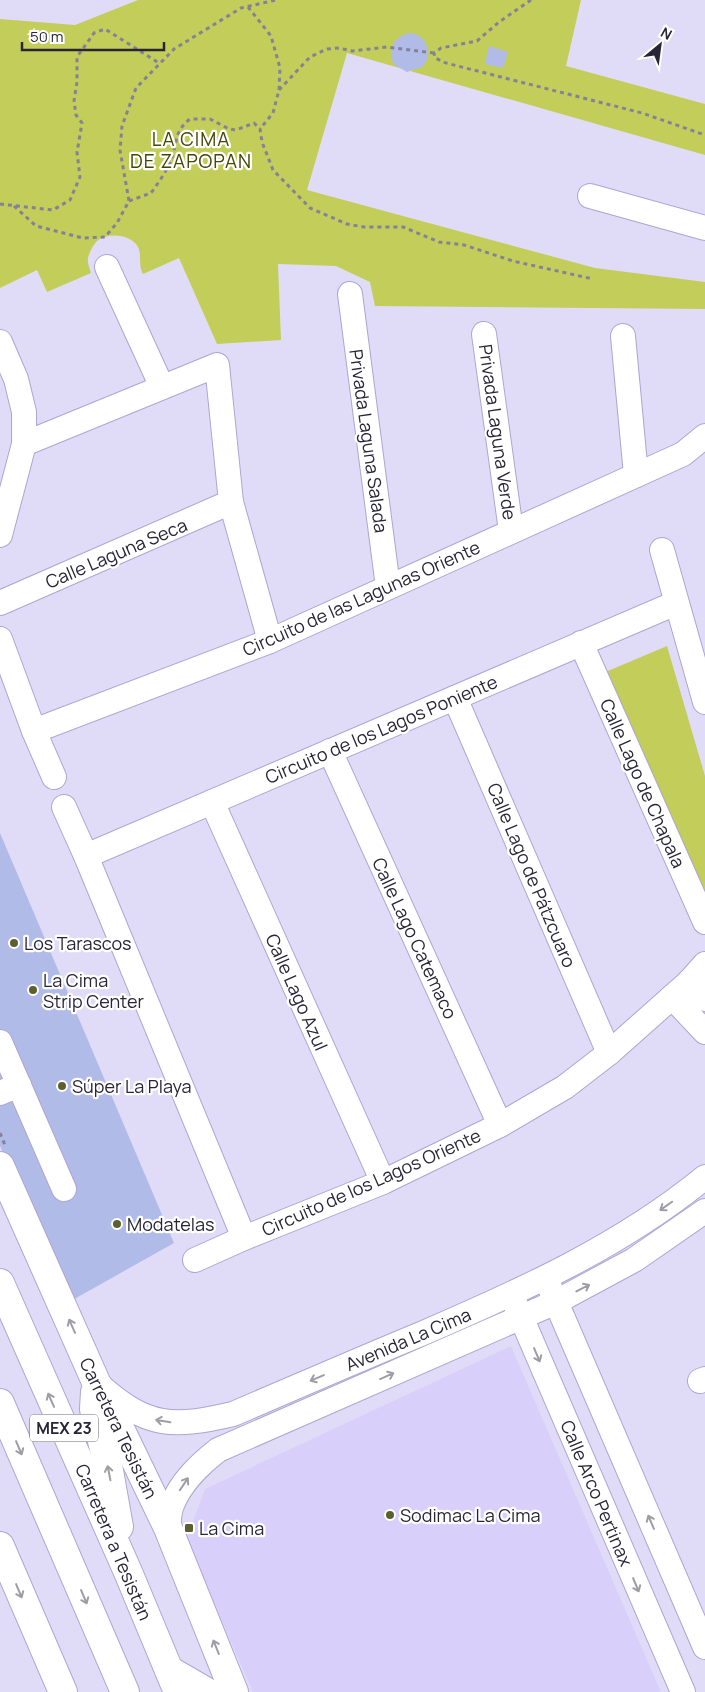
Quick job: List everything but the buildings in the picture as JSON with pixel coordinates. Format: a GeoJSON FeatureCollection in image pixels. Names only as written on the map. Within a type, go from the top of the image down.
{"type":"FeatureCollection","features":[{"type":"Feature","properties":{"kind":"main road","name":"Carretera Tesistán"},"geometry":{"type":"LineString","coordinates":[[0,1166],[96,1382],[168,1528],[234,1692]]}},
{"type":"Feature","properties":{"kind":"main road","name":"Carretera a Tesistán"},"geometry":{"type":"LineString","coordinates":[[0,1283],[128,1572],[174,1681]]}},
{"type":"Feature","properties":{"kind":"main road"},"geometry":{"type":"LineString","coordinates":[[96,1382],[94,1409],[108,1465],[128,1572]]}},
{"type":"Feature","properties":{"kind":"main road","name":"MEX 23"},"geometry":{"type":"LineString","coordinates":[[0,1404],[125,1692]]}},
{"type":"Feature","properties":{"kind":"main road"},"geometry":{"type":"LineString","coordinates":[[0,1546],[63,1692]]}},
{"type":"Feature","properties":{"kind":"main road"},"geometry":{"type":"LineString","coordinates":[[174,1681],[207,1692]]}},
{"type":"Feature","properties":{"kind":"street"},"geometry":{"type":"LineString","coordinates":[[590,196],[705,228]]}},
{"type":"Feature","properties":{"kind":"street"},"geometry":{"type":"LineString","coordinates":[[107,267],[162,388]]}},
{"type":"Feature","properties":{"kind":"street","name":"Privada Laguna Salada"},"geometry":{"type":"LineString","coordinates":[[350,294],[388,587]]}},
{"type":"Feature","properties":{"kind":"street","name":"Privada Laguna Verde"},"geometry":{"type":"LineString","coordinates":[[484,334],[511,531]]}},
{"type":"Feature","properties":{"kind":"street"},"geometry":{"type":"LineString","coordinates":[[623,336],[636,474]]}},
{"type":"Feature","properties":{"kind":"street"},"geometry":{"type":"LineString","coordinates":[[0,342],[16,379],[24,412],[24,444],[0,535]]}},
{"type":"Feature","properties":{"kind":"street"},"geometry":{"type":"LineString","coordinates":[[24,444],[217,365],[231,502],[270,640]]}},
{"type":"Feature","properties":{"kind":"street","name":"Circuito de las Lagunas Oriente"},"geometry":{"type":"LineString","coordinates":[[34,731],[270,640],[636,474],[694,454],[705,436]]}},
{"type":"Feature","properties":{"kind":"street","name":"Calle Laguna Seca"},"geometry":{"type":"LineString","coordinates":[[0,603],[231,502]]}},
{"type":"Feature","properties":{"kind":"street"},"geometry":{"type":"LineString","coordinates":[[662,550],[705,702]]}},
{"type":"Feature","properties":{"kind":"street","name":"Circuito de los Lagos Poniente"},"geometry":{"type":"LineString","coordinates":[[86,856],[676,603]]}},
{"type":"Feature","properties":{"kind":"street"},"geometry":{"type":"LineString","coordinates":[[0,638],[34,731],[54,776]]}},
{"type":"Feature","properties":{"kind":"street","name":"Calle Lago de Chapala"},"geometry":{"type":"LineString","coordinates":[[582,643],[705,922]]}},
{"type":"Feature","properties":{"kind":"street","name":"Calle Lago de Pátzcuaro"},"geometry":{"type":"LineString","coordinates":[[455,698],[609,1053]]}},
{"type":"Feature","properties":{"kind":"street","name":"Calle Lago Catemaco"},"geometry":{"type":"LineString","coordinates":[[330,751],[500,1125]]}},
{"type":"Feature","properties":{"kind":"street","name":"Calle Lago Azul"},"geometry":{"type":"LineString","coordinates":[[212,802],[382,1182]]}},
{"type":"Feature","properties":{"kind":"street"},"geometry":{"type":"LineString","coordinates":[[64,807],[244,1238]]}},
{"type":"Feature","properties":{"kind":"street","name":"Circuito de los Lagos Oriente"},"geometry":{"type":"LineString","coordinates":[[195,1260],[382,1182],[500,1125],[565,1087],[609,1053],[681,989],[705,964]]}},
{"type":"Feature","properties":{"kind":"street"},"geometry":{"type":"LineString","coordinates":[[681,989],[705,999]]}},
{"type":"Feature","properties":{"kind":"street"},"geometry":{"type":"LineString","coordinates":[[681,989],[705,1032]]}},
{"type":"Feature","properties":{"kind":"street"},"geometry":{"type":"LineString","coordinates":[[0,1042],[9,1089],[64,1189]]}},
{"type":"Feature","properties":{"kind":"street","name":"Avenida La Cima"},"geometry":{"type":"LineString","coordinates":[[96,1382],[116,1400],[133,1411],[162,1422],[188,1423],[233,1414],[511,1294],[546,1277],[591,1254],[639,1225],[705,1177]]}},
{"type":"Feature","properties":{"kind":"street","name":"Avenida La Cima"},"geometry":{"type":"LineString","coordinates":[[168,1528],[171,1506],[185,1481],[200,1464],[218,1450],[556,1302],[634,1260],[705,1211]]}},
{"type":"Feature","properties":{"kind":"street"},"geometry":{"type":"LineString","coordinates":[[546,1277],[705,1647]]}},
{"type":"Feature","properties":{"kind":"street","name":"Calle Arco Pertinax"},"geometry":{"type":"LineString","coordinates":[[511,1294],[683,1692]]}},
{"type":"Feature","properties":{"kind":"street"},"geometry":{"type":"LineString","coordinates":[[263,1401],[276,1425]]}},
{"type":"Feature","properties":{"kind":"path"},"geometry":{"type":"LineString","coordinates":[[14,206],[36,226],[83,238],[105,237],[117,223],[129,201],[120,150],[122,126],[136,88],[151,74],[158,63],[174,49],[242,8],[276,0]]}},
{"type":"Feature","properties":{"kind":"path"},"geometry":{"type":"LineString","coordinates":[[279,90],[310,57],[327,49],[339,48],[352,51],[386,47],[434,53],[441,48],[477,41],[499,22],[530,0]]}},
{"type":"Feature","properties":{"kind":"path"},"geometry":{"type":"LineString","coordinates":[[248,6],[271,36],[280,68],[279,90],[273,113],[260,129]]}},
{"type":"Feature","properties":{"kind":"path"},"geometry":{"type":"LineString","coordinates":[[0,204],[53,210],[70,200],[80,177],[77,152],[82,123],[76,115],[74,101],[77,82],[77,57],[94,33],[105,29],[158,63]]}},
{"type":"Feature","properties":{"kind":"path"},"geometry":{"type":"LineString","coordinates":[[434,53],[435,58],[446,63],[642,113],[705,135]]}},
{"type":"Feature","properties":{"kind":"path"},"geometry":{"type":"LineString","coordinates":[[129,201],[151,193],[172,155],[179,132],[190,119],[210,119],[229,129],[236,130],[254,123],[260,129],[262,142],[272,170],[310,208],[347,224],[374,227],[403,227],[439,242],[464,244],[513,261],[593,279]]}},
{"type":"Feature","properties":{"kind":"shaded area","name":"Sodimac La Cima"},"geometry":{"type":"Polygon","coordinates":[[[511,1346],[661,1692],[253,1692],[186,1540],[205,1489],[511,1346]]]}},
{"type":"Feature","properties":{"kind":"green space","name":"LA CIMA DE ZAPOPAN"},"geometry":{"type":"Polygon","coordinates":[[[138,0],[581,0],[566,66],[705,104],[705,155],[347,53],[307,190],[595,268],[705,282],[705,309],[375,306],[370,282],[336,266],[278,264],[281,340],[217,344],[179,258],[143,274],[138,247],[130,239],[119,236],[107,236],[97,241],[89,254],[88,264],[91,273],[47,292],[37,270],[0,288],[0,19],[75,25],[138,0]]]}},
{"type":"Feature","properties":{"kind":"green space"},"geometry":{"type":"Polygon","coordinates":[[[667,646],[705,776],[705,922],[596,676],[667,646]]]}},
{"type":"Feature","properties":{"kind":"place","name":"Los Tarascos"},"geometry":{"type":"Point","coordinates":[14,943]}},
{"type":"Feature","properties":{"kind":"place","name":"La Cima Strip Center"},"geometry":{"type":"Point","coordinates":[33,990]}},
{"type":"Feature","properties":{"kind":"place","name":"Súper La Playa"},"geometry":{"type":"Point","coordinates":[62,1086]}},
{"type":"Feature","properties":{"kind":"place","name":"Modatelas"},"geometry":{"type":"Point","coordinates":[117,1224]}},
{"type":"Feature","properties":{"kind":"place","name":"Sodimac La Cima"},"geometry":{"type":"Point","coordinates":[390,1515]}},
{"type":"Feature","properties":{"kind":"place","name":"La Cima"},"geometry":{"type":"Point","coordinates":[189,1528]}},
{"type":"Feature","properties":{"kind":"district","name":"LA CIMA DE ZAPOPAN"},"geometry":{"type":"Point","coordinates":[191,150]}}]}
